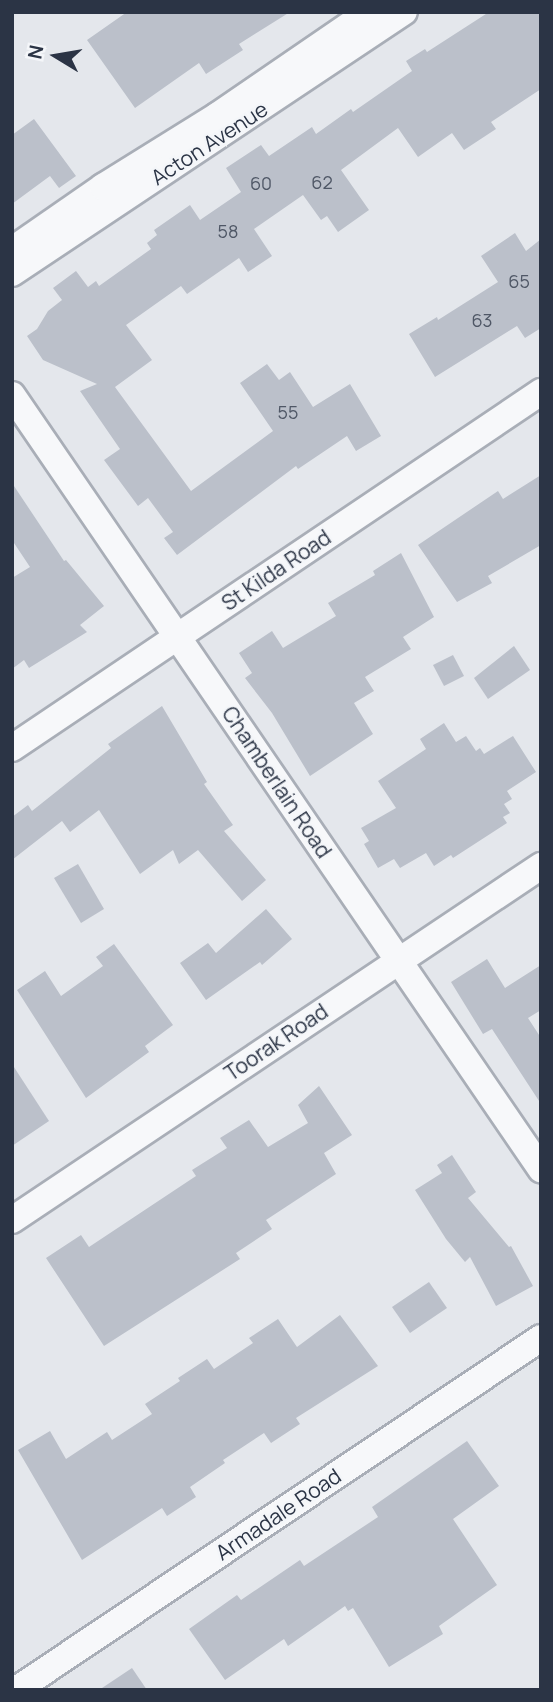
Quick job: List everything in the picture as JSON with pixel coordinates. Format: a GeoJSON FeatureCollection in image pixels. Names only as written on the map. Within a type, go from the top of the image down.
{"type":"FeatureCollection","features":[{"type":"Feature","properties":{"kind":"street","name":"Acton Avenue"},"geometry":{"type":"LineString","coordinates":[[12,250],[103,187],[217,116],[369,12]]}},
{"type":"Feature","properties":{"kind":"street","name":"Acton Avenue"},"geometry":{"type":"LineString","coordinates":[[12,272],[404,12]]}},
{"type":"Feature","properties":{"kind":"street","name":"St Kilda Road"},"geometry":{"type":"LineString","coordinates":[[12,748],[541,393]]}},
{"type":"Feature","properties":{"kind":"street","name":"Chamberlain Road"},"geometry":{"type":"LineString","coordinates":[[12,395],[541,1170]]}},
{"type":"Feature","properties":{"kind":"street","name":"Toorak Road"},"geometry":{"type":"LineString","coordinates":[[12,1220],[541,866]]}},
{"type":"Feature","properties":{"kind":"street","name":"Armadale Road"},"geometry":{"type":"LineString","coordinates":[[16,1690],[541,1338]]}},
{"type":"Feature","properties":{"kind":"building"},"geometry":{"type":"Polygon","coordinates":[[[127,12],[290,12],[239,44],[243,50],[206,74],[199,63],[135,108],[87,40],[127,12]]]}},
{"type":"Feature","properties":{"kind":"building"},"geometry":{"type":"Polygon","coordinates":[[[489,12],[541,12],[541,89],[491,122],[496,129],[464,150],[452,133],[418,157],[398,128],[341,170],[369,210],[338,232],[327,216],[321,220],[303,195],[254,229],[272,256],[248,272],[239,258],[187,294],[181,286],[126,325],[152,360],[115,387],[191,491],[273,431],[240,383],[267,364],[279,380],[290,372],[313,407],[350,384],[381,436],[356,451],[347,436],[298,469],[296,466],[177,555],[164,538],[173,532],[148,498],[138,506],[104,460],[120,449],[80,391],[97,384],[43,360],[27,336],[37,329],[48,311],[62,300],[53,288],[76,271],[88,287],[96,281],[99,286],[151,249],[147,243],[157,235],[154,230],[190,205],[200,220],[241,192],[226,168],[261,145],[269,156],[312,127],[316,134],[412,71],[406,61],[425,49],[427,52],[489,12]]]}},
{"type":"Feature","properties":{"kind":"building"},"geometry":{"type":"Polygon","coordinates":[[[34,119],[76,176],[59,188],[50,176],[12,204],[12,135],[34,119]]]}},
{"type":"Feature","properties":{"kind":"building"},"geometry":{"type":"Polygon","coordinates":[[[515,233],[526,251],[541,239],[541,328],[525,338],[517,326],[435,377],[409,334],[437,317],[438,320],[498,282],[481,256],[515,233]]]}},
{"type":"Feature","properties":{"kind":"building"},"geometry":{"type":"Polygon","coordinates":[[[541,475],[541,545],[488,576],[492,583],[457,602],[418,545],[498,491],[503,499],[541,475]]]}},
{"type":"Feature","properties":{"kind":"building"},"geometry":{"type":"Polygon","coordinates":[[[12,483],[64,561],[66,560],[104,606],[80,625],[87,632],[29,668],[24,660],[12,669],[12,578],[30,567],[12,540],[12,483]]]}},
{"type":"Feature","properties":{"kind":"building"},"geometry":{"type":"Polygon","coordinates":[[[401,553],[434,617],[403,637],[411,649],[365,677],[374,691],[354,703],[373,734],[310,776],[272,713],[245,678],[252,673],[239,653],[272,631],[283,648],[336,616],[328,603],[375,575],[373,571],[401,553]]]}},
{"type":"Feature","properties":{"kind":"building"},"geometry":{"type":"Polygon","coordinates":[[[514,646],[530,670],[488,699],[474,678],[514,646]]]}},
{"type":"Feature","properties":{"kind":"building"},"geometry":{"type":"Polygon","coordinates":[[[453,655],[464,676],[444,686],[433,665],[453,655]]]}},
{"type":"Feature","properties":{"kind":"building"},"geometry":{"type":"Polygon","coordinates":[[[162,706],[207,782],[204,784],[233,825],[224,831],[266,880],[242,901],[198,850],[179,864],[173,850],[140,874],[99,810],[70,832],[62,821],[12,860],[12,817],[28,805],[32,811],[111,748],[108,744],[162,706]]]}},
{"type":"Feature","properties":{"kind":"building"},"geometry":{"type":"Polygon","coordinates":[[[444,723],[456,742],[466,736],[476,751],[480,748],[484,754],[513,736],[536,772],[507,791],[512,799],[504,804],[510,813],[503,817],[507,823],[453,858],[451,855],[434,866],[426,853],[400,868],[394,859],[378,868],[364,844],[369,841],[361,828],[396,808],[378,781],[426,749],[420,739],[444,723]]]}},
{"type":"Feature","properties":{"kind":"building"},"geometry":{"type":"Polygon","coordinates":[[[78,864],[104,909],[81,923],[54,878],[78,864]]]}},
{"type":"Feature","properties":{"kind":"building"},"geometry":{"type":"Polygon","coordinates":[[[266,909],[292,939],[262,965],[260,962],[206,1000],[180,963],[208,943],[216,953],[266,909]]]}},
{"type":"Feature","properties":{"kind":"building"},"geometry":{"type":"Polygon","coordinates":[[[114,944],[173,1025],[145,1046],[149,1052],[86,1098],[17,990],[45,971],[61,996],[103,966],[96,957],[114,944]]]}},
{"type":"Feature","properties":{"kind":"building"},"geometry":{"type":"Polygon","coordinates":[[[487,959],[505,988],[541,965],[541,1010],[528,1018],[541,1038],[541,1104],[492,1029],[483,1034],[451,982],[487,959]]]}},
{"type":"Feature","properties":{"kind":"building"},"geometry":{"type":"Polygon","coordinates":[[[12,1064],[49,1121],[12,1146],[12,1064]]]}},
{"type":"Feature","properties":{"kind":"building"},"geometry":{"type":"Polygon","coordinates":[[[319,1086],[352,1135],[324,1153],[336,1174],[266,1220],[272,1229],[236,1253],[240,1259],[104,1346],[46,1258],[81,1235],[89,1247],[196,1176],[192,1170],[227,1148],[220,1138],[249,1120],[268,1147],[308,1123],[298,1105],[319,1086]]]}},
{"type":"Feature","properties":{"kind":"building"},"geometry":{"type":"Polygon","coordinates":[[[452,1155],[476,1192],[468,1198],[509,1247],[511,1246],[533,1286],[496,1306],[470,1257],[465,1262],[446,1239],[415,1190],[442,1173],[437,1165],[452,1155]]]}},
{"type":"Feature","properties":{"kind":"building"},"geometry":{"type":"Polygon","coordinates":[[[429,1282],[447,1308],[410,1333],[392,1307],[429,1282]]]}},
{"type":"Feature","properties":{"kind":"building"},"geometry":{"type":"Polygon","coordinates":[[[340,1315],[378,1366],[296,1418],[300,1424],[271,1443],[264,1433],[223,1460],[225,1463],[190,1487],[196,1497],[167,1516],[162,1508],[82,1560],[18,1450],[50,1431],[66,1459],[107,1432],[112,1440],[152,1414],[145,1404],[180,1381],[178,1378],[207,1359],[214,1369],[253,1343],[249,1338],[278,1319],[297,1347],[340,1315]]]}},
{"type":"Feature","properties":{"kind":"building"},"geometry":{"type":"Polygon","coordinates":[[[467,1441],[499,1486],[453,1519],[497,1585],[439,1626],[443,1634],[389,1667],[353,1608],[348,1611],[345,1606],[288,1646],[284,1639],[225,1680],[189,1629],[237,1595],[241,1600],[300,1560],[304,1566],[378,1517],[372,1507],[467,1441]]]}},
{"type":"Feature","properties":{"kind":"building"},"geometry":{"type":"Polygon","coordinates":[[[132,1668],[147,1690],[99,1690],[132,1668]]]}}]}
